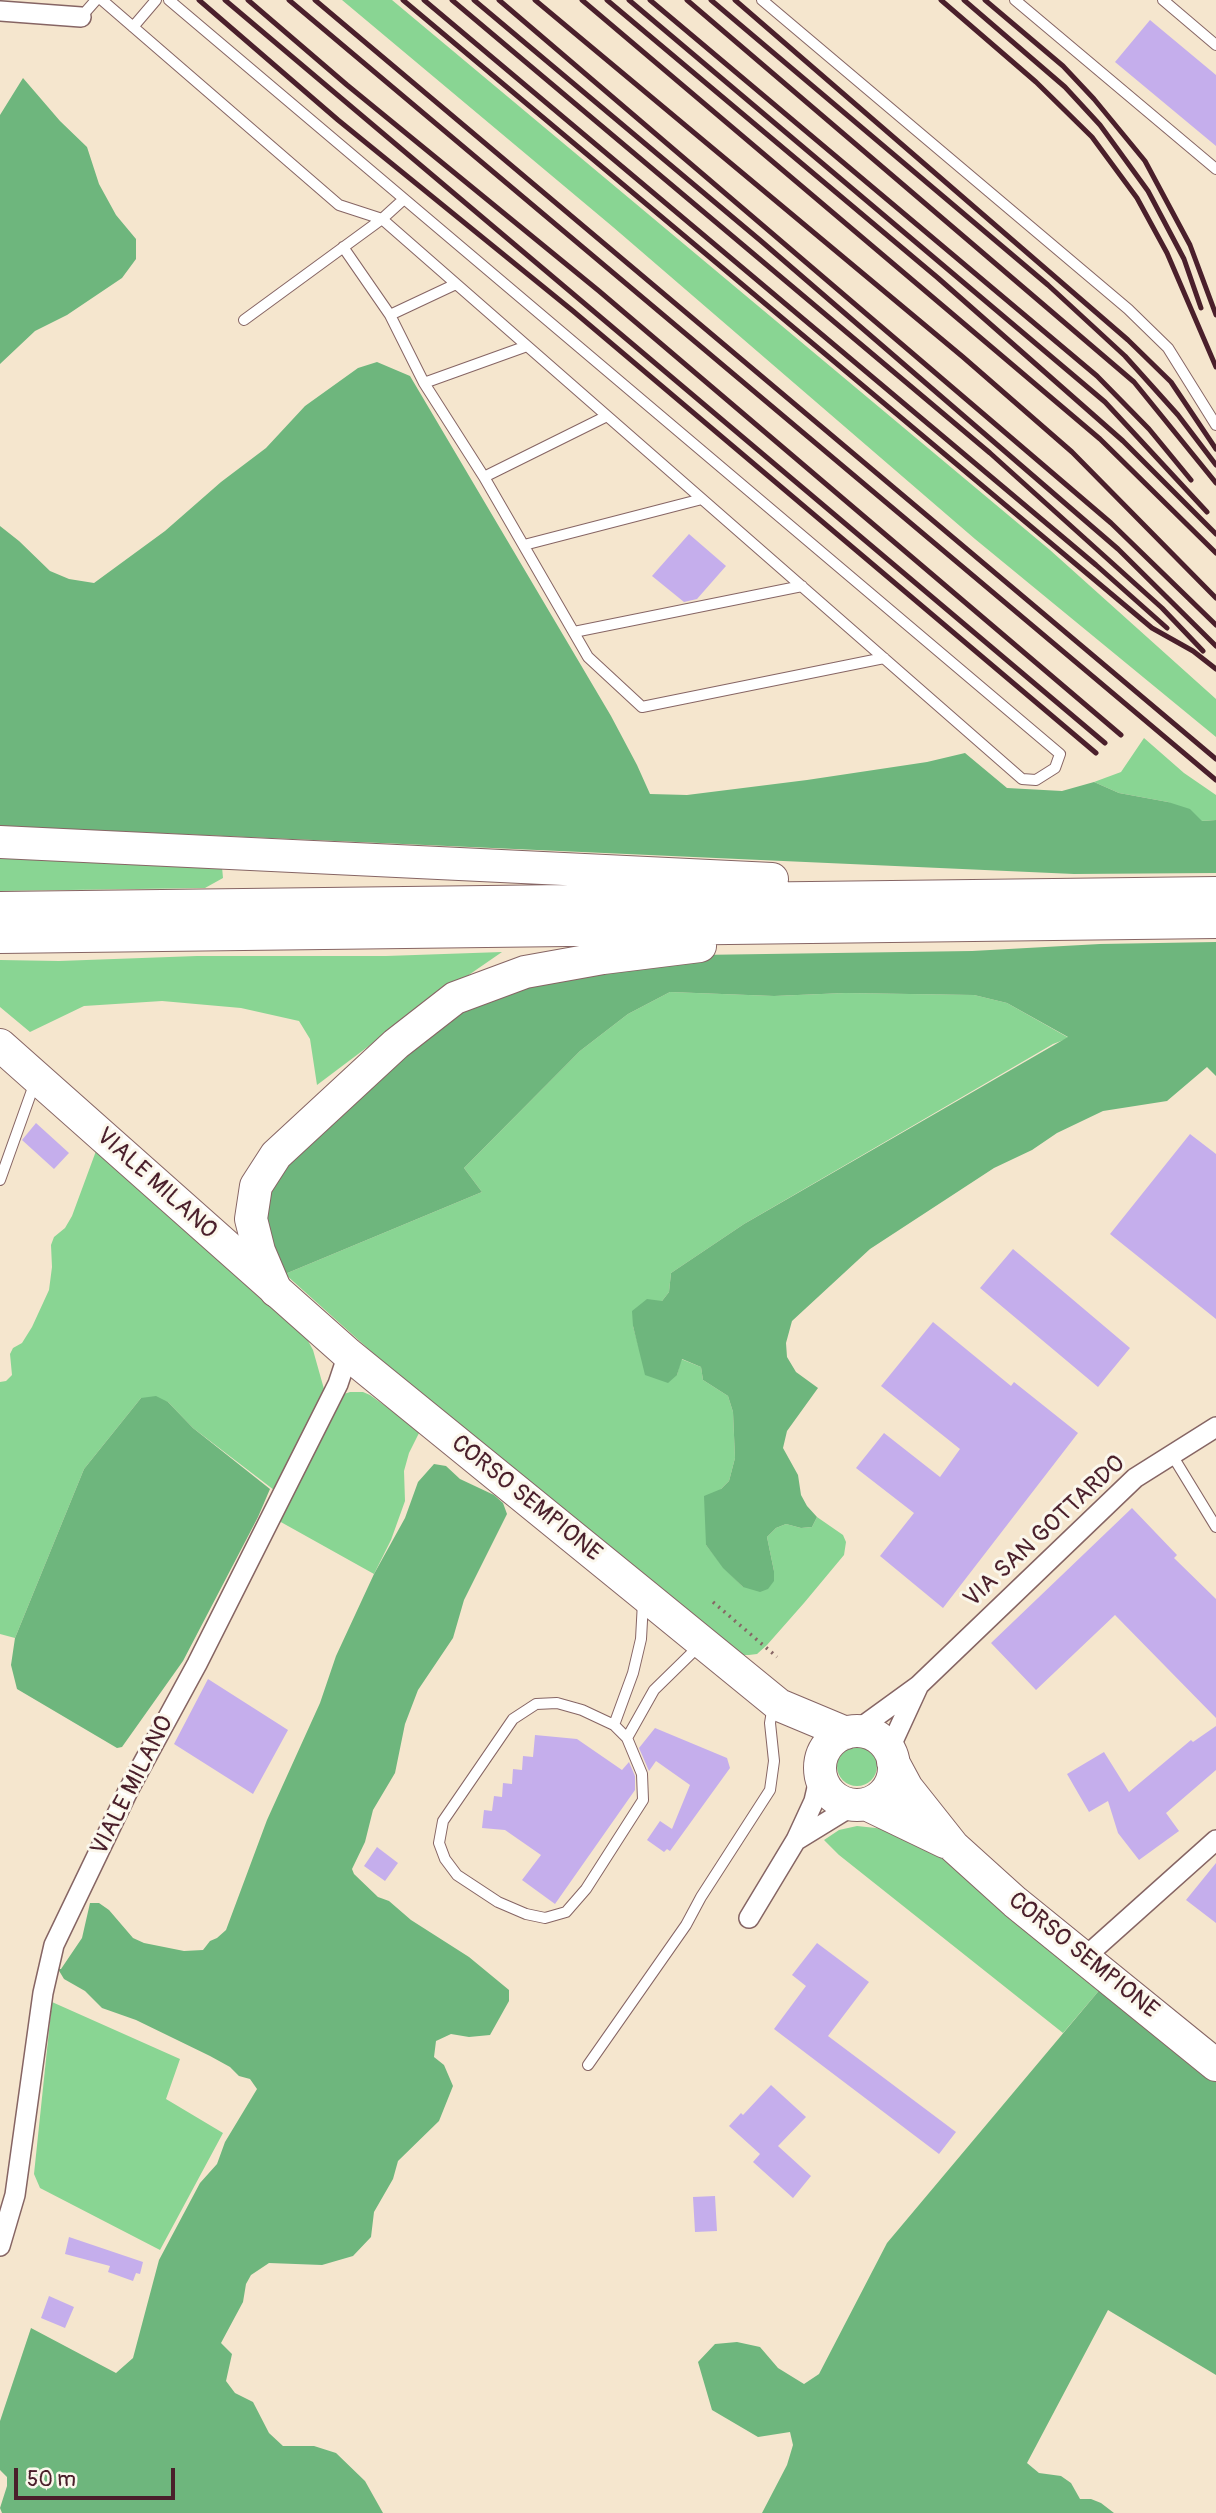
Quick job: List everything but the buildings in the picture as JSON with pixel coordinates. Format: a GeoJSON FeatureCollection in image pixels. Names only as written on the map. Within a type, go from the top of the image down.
{"type":"FeatureCollection","features":[{"type":"Feature","properties":{"kind":"main road"},"geometry":{"type":"LineString","coordinates":[[0,842],[760,878],[944,911]]}},
{"type":"Feature","properties":{"kind":"main road"},"geometry":{"type":"LineString","coordinates":[[0,937],[944,911],[1216,893]]}},
{"type":"Feature","properties":{"kind":"main road"},"geometry":{"type":"LineString","coordinates":[[0,908],[944,911],[1216,922]]}},
{"type":"Feature","properties":{"kind":"main road"},"geometry":{"type":"LineString","coordinates":[[276,1291],[259,1251],[251,1219],[256,1186],[276,1155],[396,1044],[455,998],[525,972],[603,958],[706,946],[944,911]]}},
{"type":"Feature","properties":{"kind":"main road","name":"VIALE MILANO"},"geometry":{"type":"LineString","coordinates":[[0,1045],[276,1291]]}},
{"type":"Feature","properties":{"kind":"main road","name":"CORSO SEMPIONE"},"geometry":{"type":"LineString","coordinates":[[276,1291],[348,1353],[777,1703],[796,1727],[820,1775]]}},
{"type":"Feature","properties":{"kind":"main road","name":"CORSO SEMPIONE"},"geometry":{"type":"LineString","coordinates":[[777,1703],[851,1732]]}},
{"type":"Feature","properties":{"kind":"main road"},"geometry":{"type":"LineString","coordinates":[[851,1732],[875,1736],[891,1756],[894,1774],[890,1784],[884,1793],[860,1804],[842,1802],[832,1796],[820,1775],[823,1753],[837,1737],[851,1732]]}},
{"type":"Feature","properties":{"kind":"main road","name":"CORSO SEMPIONE"},"geometry":{"type":"LineString","coordinates":[[891,1756],[907,1788],[953,1846],[1015,1902],[1216,2065]]}},
{"type":"Feature","properties":{"kind":"main road","name":"CORSO SEMPIONE"},"geometry":{"type":"LineString","coordinates":[[860,1804],[953,1846]]}},
{"type":"Feature","properties":{"kind":"street"},"geometry":{"type":"LineString","coordinates":[[0,11],[81,17]]}},
{"type":"Feature","properties":{"kind":"street","name":"VIALE MILANO"},"geometry":{"type":"LineString","coordinates":[[0,2246],[15,2195],[43,1993],[54,1945],[129,1789],[197,1664],[332,1396],[348,1353]]}},
{"type":"Feature","properties":{"kind":"street","name":"VIA SAN GOTTARDO"},"geometry":{"type":"LineString","coordinates":[[851,1732],[918,1686],[1135,1478],[1216,1427]]}},
{"type":"Feature","properties":{"kind":"street","name":"VIA SAN GOTTARDO"},"geometry":{"type":"LineString","coordinates":[[891,1756],[918,1686]]}},
{"type":"Feature","properties":{"kind":"street"},"geometry":{"type":"LineString","coordinates":[[749,1918],[796,1840],[814,1801],[820,1775]]}},
{"type":"Feature","properties":{"kind":"street"},"geometry":{"type":"LineString","coordinates":[[796,1840],[860,1804]]}},
{"type":"Feature","properties":{"kind":"street"},"geometry":{"type":"LineString","coordinates":[[1084,1958],[1216,1840]]}},
{"type":"Feature","properties":{"kind":"lane"},"geometry":{"type":"LineString","coordinates":[[81,17],[99,0],[339,205],[382,219],[1022,779],[1036,780],[1055,768],[1060,754],[169,0]]}},
{"type":"Feature","properties":{"kind":"lane"},"geometry":{"type":"LineString","coordinates":[[133,27],[156,0]]}},
{"type":"Feature","properties":{"kind":"lane"},"geometry":{"type":"LineString","coordinates":[[762,0],[1128,309],[1168,348],[1216,425]]}},
{"type":"Feature","properties":{"kind":"lane"},"geometry":{"type":"LineString","coordinates":[[1015,0],[1216,169]]}},
{"type":"Feature","properties":{"kind":"lane"},"geometry":{"type":"LineString","coordinates":[[1163,0],[1216,45]]}},
{"type":"Feature","properties":{"kind":"lane"},"geometry":{"type":"LineString","coordinates":[[244,320],[382,219],[404,199]]}},
{"type":"Feature","properties":{"kind":"lane"},"geometry":{"type":"LineString","coordinates":[[343,247],[390,314],[424,383],[484,477],[589,657],[642,707],[884,658]]}},
{"type":"Feature","properties":{"kind":"lane"},"geometry":{"type":"LineString","coordinates":[[390,314],[456,284]]}},
{"type":"Feature","properties":{"kind":"lane"},"geometry":{"type":"LineString","coordinates":[[424,383],[527,346]]}},
{"type":"Feature","properties":{"kind":"lane"},"geometry":{"type":"LineString","coordinates":[[484,477],[607,416]]}},
{"type":"Feature","properties":{"kind":"lane"},"geometry":{"type":"LineString","coordinates":[[524,545],[702,499]]}},
{"type":"Feature","properties":{"kind":"lane"},"geometry":{"type":"LineString","coordinates":[[574,632],[802,586]]}},
{"type":"Feature","properties":{"kind":"lane"},"geometry":{"type":"LineString","coordinates":[[0,1180],[37,1078]]}},
{"type":"Feature","properties":{"kind":"lane"},"geometry":{"type":"LineString","coordinates":[[1172,1455],[1216,1527]]}},
{"type":"Feature","properties":{"kind":"lane"},"geometry":{"type":"LineString","coordinates":[[614,1726],[633,1674],[641,1639],[643,1594]]}},
{"type":"Feature","properties":{"kind":"lane"},"geometry":{"type":"LineString","coordinates":[[626,1738],[654,1690],[703,1642]]}},
{"type":"Feature","properties":{"kind":"lane"},"geometry":{"type":"LineString","coordinates":[[557,1703],[582,1710],[614,1726],[626,1738],[642,1774],[643,1800],[586,1889],[566,1912],[545,1918],[526,1914],[498,1902],[457,1875],[445,1859],[439,1843],[443,1821],[513,1719],[536,1704],[557,1703]]}},
{"type":"Feature","properties":{"kind":"lane"},"geometry":{"type":"LineString","coordinates":[[588,2065],[686,1925],[770,1790],[774,1761],[770,1723],[777,1703]]}},
{"type":"Feature","properties":{"kind":"path"},"geometry":{"type":"LineString","coordinates":[[713,1602],[777,1657]]}},
{"type":"Feature","properties":{"kind":"green space"},"geometry":{"type":"Polygon","coordinates":[[[342,0],[392,0],[1050,550],[1216,699],[1216,737],[975,539],[613,227],[342,0]]]}},
{"type":"Feature","properties":{"kind":"green space"},"geometry":{"type":"Polygon","coordinates":[[[23,78],[60,121],[87,147],[99,184],[116,215],[136,239],[136,259],[122,278],[67,315],[35,331],[0,364],[0,115],[23,78]]]}},
{"type":"Feature","properties":{"kind":"green space"},"geometry":{"type":"Polygon","coordinates":[[[377,362],[410,376],[611,716],[650,794],[687,795],[807,780],[927,762],[965,753],[1007,788],[1062,791],[1094,782],[1119,793],[1190,809],[1202,821],[1216,820],[1216,873],[1074,874],[0,826],[0,526],[50,571],[69,579],[94,583],[165,531],[221,482],[266,448],[305,406],[358,368],[377,362]]]}},
{"type":"Feature","properties":{"kind":"green space"},"geometry":{"type":"Polygon","coordinates":[[[1144,738],[1184,773],[1216,795],[1216,820],[1201,821],[1168,802],[1119,793],[1094,782],[1121,772],[1144,738]]]}},
{"type":"Feature","properties":{"kind":"green space"},"geometry":{"type":"Polygon","coordinates":[[[0,857],[222,867],[223,878],[205,888],[0,891],[0,857]]]}},
{"type":"Feature","properties":{"kind":"green space"},"geometry":{"type":"Polygon","coordinates":[[[1216,942],[1216,1076],[1207,1067],[1167,1101],[1103,1111],[994,1168],[870,1249],[792,1321],[786,1343],[787,1357],[796,1372],[818,1388],[787,1431],[783,1448],[798,1475],[801,1495],[817,1517],[812,1527],[801,1528],[786,1524],[776,1528],[767,1537],[774,1581],[768,1589],[760,1592],[743,1587],[723,1568],[706,1545],[704,1496],[721,1489],[729,1481],[735,1458],[733,1412],[728,1396],[703,1380],[701,1367],[682,1359],[677,1375],[668,1383],[645,1375],[632,1311],[647,1299],[662,1301],[669,1292],[671,1273],[744,1224],[1068,1037],[1007,1003],[974,995],[845,993],[774,996],[670,992],[628,1014],[580,1051],[464,1168],[482,1192],[285,1274],[262,1228],[270,1180],[453,1009],[528,978],[697,955],[972,951],[1100,944],[1216,942]]]}},
{"type":"Feature","properties":{"kind":"green space"},"geometry":{"type":"Polygon","coordinates":[[[502,952],[402,1021],[317,1085],[310,1039],[299,1021],[241,1008],[162,1001],[84,1006],[30,1032],[0,1007],[0,960],[386,956],[502,952]]]}},
{"type":"Feature","properties":{"kind":"green space"},"geometry":{"type":"Polygon","coordinates":[[[670,992],[774,996],[845,993],[974,995],[1007,1003],[1069,1038],[1053,1044],[744,1224],[671,1273],[669,1292],[633,1326],[639,1348],[677,1375],[681,1359],[701,1367],[703,1380],[728,1396],[733,1412],[735,1458],[729,1481],[721,1489],[706,1545],[724,1568],[743,1587],[774,1571],[767,1537],[776,1528],[786,1524],[801,1528],[812,1527],[817,1517],[843,1535],[846,1542],[844,1555],[757,1654],[740,1655],[728,1648],[374,1354],[285,1274],[482,1192],[464,1168],[580,1051],[628,1014],[670,992]]]}},
{"type":"Feature","properties":{"kind":"green space"},"geometry":{"type":"Polygon","coordinates":[[[96,1151],[307,1339],[313,1350],[324,1389],[274,1490],[193,1428],[168,1402],[141,1398],[84,1469],[15,1638],[0,1634],[0,1382],[6,1381],[12,1375],[10,1354],[13,1348],[22,1343],[32,1327],[49,1290],[51,1245],[54,1237],[65,1228],[72,1216],[96,1151]]]}},
{"type":"Feature","properties":{"kind":"green space"},"geometry":{"type":"Polygon","coordinates":[[[350,1392],[370,1395],[420,1431],[404,1471],[405,1501],[391,1540],[374,1574],[279,1521],[339,1401],[344,1394],[350,1392]]]}},
{"type":"Feature","properties":{"kind":"green space"},"geometry":{"type":"Polygon","coordinates":[[[156,1396],[168,1402],[193,1428],[270,1489],[183,1661],[122,1747],[117,1748],[17,1689],[11,1665],[15,1638],[84,1469],[141,1398],[156,1396]]]}},
{"type":"Feature","properties":{"kind":"green space"},"geometry":{"type":"Polygon","coordinates":[[[434,1464],[446,1466],[460,1479],[494,1495],[503,1503],[507,1514],[464,1600],[453,1638],[418,1690],[405,1724],[395,1773],[373,1810],[365,1842],[352,1869],[378,1897],[389,1901],[411,1920],[469,1957],[509,1990],[509,2001],[490,2035],[469,2037],[451,2034],[436,2041],[434,2057],[444,2065],[453,2086],[439,2121],[398,2161],[393,2179],[374,2212],[371,2237],[353,2256],[322,2265],[269,2263],[251,2275],[246,2284],[243,2302],[221,2343],[232,2354],[226,2381],[235,2393],[253,2402],[269,2433],[283,2446],[314,2446],[336,2453],[365,2481],[383,2513],[2,2513],[0,2508],[7,2477],[0,2470],[0,2421],[31,2328],[116,2373],[133,2358],[159,2260],[200,2183],[217,2164],[225,2142],[257,2089],[250,2079],[239,2076],[230,2067],[210,2056],[136,2020],[102,2008],[85,1991],[64,1979],[58,1969],[61,1969],[82,1938],[90,1903],[99,1903],[109,1910],[133,1938],[144,1943],[184,1951],[203,1950],[210,1941],[226,1930],[267,1820],[320,1703],[336,1656],[374,1574],[405,1518],[418,1482],[434,1464]]]}},
{"type":"Feature","properties":{"kind":"green space"},"geometry":{"type":"Polygon","coordinates":[[[857,1746],[865,1747],[871,1752],[876,1758],[876,1774],[871,1780],[865,1785],[857,1786],[849,1785],[843,1780],[838,1774],[837,1766],[838,1758],[843,1752],[849,1747],[857,1746]]]}},
{"type":"Feature","properties":{"kind":"green space"},"geometry":{"type":"Polygon","coordinates":[[[857,1826],[885,1829],[929,1846],[1102,1987],[1063,2033],[839,1855],[824,1840],[839,1830],[857,1826]]]}},
{"type":"Feature","properties":{"kind":"green space"},"geometry":{"type":"Polygon","coordinates":[[[1102,1987],[1216,2078],[1216,2375],[1108,2310],[1027,2463],[1039,2473],[1061,2476],[1071,2483],[1080,2499],[1101,2503],[1114,2513],[762,2513],[787,2465],[793,2445],[790,2432],[758,2437],[712,2410],[698,2362],[715,2344],[737,2342],[760,2347],[778,2368],[804,2384],[819,2374],[887,2243],[1102,1987]]]}},
{"type":"Feature","properties":{"kind":"green space"},"geometry":{"type":"Polygon","coordinates":[[[52,2002],[180,2059],[166,2099],[223,2133],[160,2250],[40,2188],[34,2174],[52,2002]]]}},
{"type":"Feature","properties":{"kind":"railway"},"geometry":{"type":"LineString","coordinates":[[199,0],[338,120],[573,311],[1096,753]]}},
{"type":"Feature","properties":{"kind":"railway"},"geometry":{"type":"LineString","coordinates":[[225,0],[1105,743]]}},
{"type":"Feature","properties":{"kind":"railway"},"geometry":{"type":"LineString","coordinates":[[248,0],[347,85],[599,291],[1121,735]]}},
{"type":"Feature","properties":{"kind":"railway"},"geometry":{"type":"LineString","coordinates":[[289,0],[1216,780]]}},
{"type":"Feature","properties":{"kind":"railway"},"geometry":{"type":"LineString","coordinates":[[315,0],[1216,759]]}},
{"type":"Feature","properties":{"kind":"railway"},"geometry":{"type":"LineString","coordinates":[[403,0],[1152,628],[1193,651],[1216,669]]}},
{"type":"Feature","properties":{"kind":"railway"},"geometry":{"type":"LineString","coordinates":[[424,0],[1096,565],[1167,628]]}},
{"type":"Feature","properties":{"kind":"railway"},"geometry":{"type":"LineString","coordinates":[[452,0],[990,453],[1162,608],[1203,651]]}},
{"type":"Feature","properties":{"kind":"railway"},"geometry":{"type":"LineString","coordinates":[[474,0],[761,241],[1118,549],[1216,646]]}},
{"type":"Feature","properties":{"kind":"railway"},"geometry":{"type":"LineString","coordinates":[[499,0],[1111,523],[1216,625]]}},
{"type":"Feature","properties":{"kind":"railway"},"geometry":{"type":"LineString","coordinates":[[535,0],[963,357],[1072,452],[1216,598]]}},
{"type":"Feature","properties":{"kind":"railway"},"geometry":{"type":"LineString","coordinates":[[582,0],[1100,439],[1216,553]]}},
{"type":"Feature","properties":{"kind":"railway"},"geometry":{"type":"LineString","coordinates":[[607,0],[938,278],[1123,441],[1216,534]]}},
{"type":"Feature","properties":{"kind":"railway"},"geometry":{"type":"LineString","coordinates":[[629,0],[1105,402],[1207,512]]}},
{"type":"Feature","properties":{"kind":"railway"},"geometry":{"type":"LineString","coordinates":[[650,0],[1097,376],[1149,429],[1191,480]]}},
{"type":"Feature","properties":{"kind":"railway"},"geometry":{"type":"LineString","coordinates":[[687,0],[1134,382],[1216,483]]}},
{"type":"Feature","properties":{"kind":"railway"},"geometry":{"type":"LineString","coordinates":[[711,0],[1048,285],[1125,356],[1178,415],[1216,465]]}},
{"type":"Feature","properties":{"kind":"railway"},"geometry":{"type":"LineString","coordinates":[[735,0],[1128,340],[1171,382],[1216,449]]}},
{"type":"Feature","properties":{"kind":"railway"},"geometry":{"type":"LineString","coordinates":[[941,0],[1036,82],[1092,137],[1137,198],[1167,253],[1216,367]]}},
{"type":"Feature","properties":{"kind":"railway"},"geometry":{"type":"LineString","coordinates":[[964,0],[1065,87],[1100,125],[1148,191],[1184,259],[1201,308]]}},
{"type":"Feature","properties":{"kind":"railway"},"geometry":{"type":"LineString","coordinates":[[985,0],[1063,66],[1145,161],[1190,245],[1216,315]]}}]}
